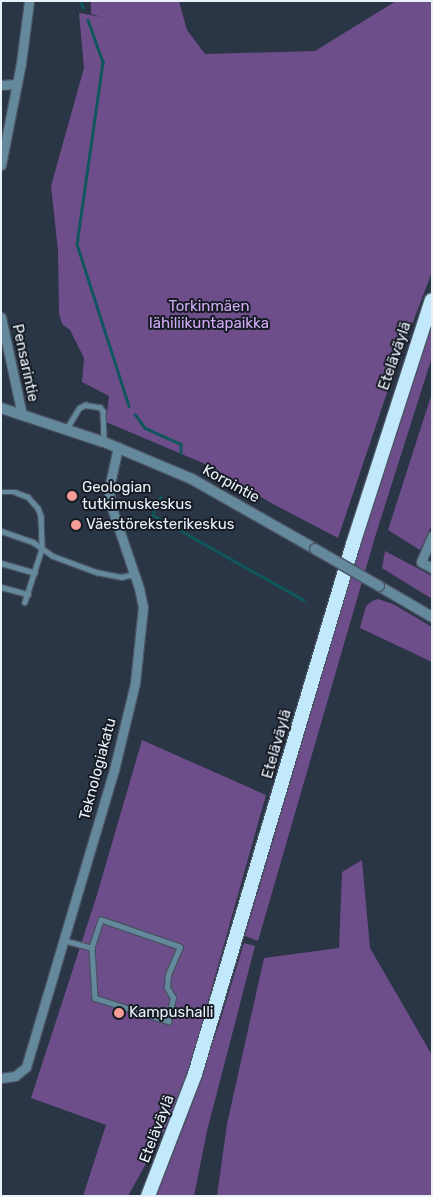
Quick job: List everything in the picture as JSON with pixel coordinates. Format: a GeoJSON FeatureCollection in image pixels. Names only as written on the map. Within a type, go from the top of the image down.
{"type":"FeatureCollection","features":[{"type":"Feature","properties":{"kind":"highway","name":"Eteläväylä"},"geometry":{"type":"LineString","coordinates":[[148,1196],[195,1074],[356,535],[432,300]]}},
{"type":"Feature","properties":{"kind":"highway"},"geometry":{"type":"LineString","coordinates":[[141,1196],[158,1172]]}},
{"type":"Feature","properties":{"kind":"street"},"geometry":{"type":"LineString","coordinates":[[1,165],[29,1]]}},
{"type":"Feature","properties":{"kind":"street"},"geometry":{"type":"LineString","coordinates":[[1,85],[16,84]]}},
{"type":"Feature","properties":{"kind":"street","name":"Pensarintie"},"geometry":{"type":"LineString","coordinates":[[1,317],[22,415]]}},
{"type":"Feature","properties":{"kind":"street","name":"Korpintie"},"geometry":{"type":"LineString","coordinates":[[1,408],[67,428],[192,480],[316,549],[432,617]]}},
{"type":"Feature","properties":{"kind":"street","name":"Teknologiakatu"},"geometry":{"type":"LineString","coordinates":[[1,1078],[14,1076],[26,1067],[114,770],[135,683],[143,621],[141,596],[110,503],[109,488],[118,448]]}},
{"type":"Feature","properties":{"kind":"street"},"geometry":{"type":"LineString","coordinates":[[432,536],[421,562],[432,568]]}},
{"type":"Feature","properties":{"kind":"lane"},"geometry":{"type":"LineString","coordinates":[[67,428],[79,408],[85,405],[100,407],[103,411],[104,442]]}},
{"type":"Feature","properties":{"kind":"lane"},"geometry":{"type":"LineString","coordinates":[[1,492],[23,495],[38,508],[42,524],[42,548],[25,602]]}},
{"type":"Feature","properties":{"kind":"lane"},"geometry":{"type":"LineString","coordinates":[[1,532],[33,542],[53,556],[109,576],[121,577],[134,574]]}},
{"type":"Feature","properties":{"kind":"lane"},"geometry":{"type":"LineString","coordinates":[[1,563],[34,573]]}},
{"type":"Feature","properties":{"kind":"lane"},"geometry":{"type":"LineString","coordinates":[[1,587],[28,594]]}},
{"type":"Feature","properties":{"kind":"lane"},"geometry":{"type":"LineString","coordinates":[[102,920],[180,948],[168,975],[167,988],[173,998],[168,1021],[95,998],[92,948],[102,920]]}},
{"type":"Feature","properties":{"kind":"lane"},"geometry":{"type":"LineString","coordinates":[[63,940],[92,948]]}},
{"type":"Feature","properties":{"kind":"green space","name":"Torkinmäen lähiliikuntapaikka"},"geometry":{"type":"Polygon","coordinates":[[[91,1],[179,1],[187,30],[205,54],[315,51],[396,1],[432,1],[432,272],[395,369],[338,538],[273,504],[205,464],[106,422],[109,396],[82,382],[84,358],[70,330],[62,324],[59,314],[58,251],[51,186],[84,68],[79,13],[102,17],[91,14],[91,1]]]}},
{"type":"Feature","properties":{"kind":"green space"},"geometry":{"type":"Polygon","coordinates":[[[432,320],[432,357],[375,537],[258,941],[245,936],[365,530],[432,320]]]}},
{"type":"Feature","properties":{"kind":"green space"},"geometry":{"type":"Polygon","coordinates":[[[432,393],[432,525],[420,550],[388,530],[432,393]]]}},
{"type":"Feature","properties":{"kind":"green space"},"geometry":{"type":"Polygon","coordinates":[[[385,551],[432,576],[432,599],[382,568],[385,551]]]}},
{"type":"Feature","properties":{"kind":"green space"},"geometry":{"type":"Polygon","coordinates":[[[378,599],[393,604],[432,627],[432,662],[360,628],[366,606],[378,599]]]}},
{"type":"Feature","properties":{"kind":"green space"},"geometry":{"type":"Polygon","coordinates":[[[142,740],[266,795],[194,1051],[172,1117],[128,1196],[83,1196],[106,1125],[31,1098],[96,898],[142,740]]]}},
{"type":"Feature","properties":{"kind":"green space"},"geometry":{"type":"Polygon","coordinates":[[[362,860],[370,948],[432,1055],[432,1196],[217,1196],[227,1124],[264,958],[339,948],[342,872],[362,860]]]}},
{"type":"Feature","properties":{"kind":"green space"},"geometry":{"type":"Polygon","coordinates":[[[244,943],[255,946],[207,1131],[194,1196],[156,1196],[186,1121],[218,1028],[244,943]]]}},
{"type":"Feature","properties":{"kind":"waterway"},"geometry":{"type":"LineString","coordinates":[[81,1],[83,8]]}},
{"type":"Feature","properties":{"kind":"waterway"},"geometry":{"type":"LineString","coordinates":[[88,20],[103,62],[77,244],[129,406]]}},
{"type":"Feature","properties":{"kind":"waterway"},"geometry":{"type":"LineString","coordinates":[[135,414],[145,428],[181,444],[181,453]]}},
{"type":"Feature","properties":{"kind":"waterway"},"geometry":{"type":"LineString","coordinates":[[161,497],[153,515],[304,600]]}},
{"type":"Feature","properties":{"kind":"place","name":"Geologian tutkimuskeskus"},"geometry":{"type":"Point","coordinates":[72,496]}},
{"type":"Feature","properties":{"kind":"place","name":"Väestöreksterikeskus"},"geometry":{"type":"Point","coordinates":[76,525]}},
{"type":"Feature","properties":{"kind":"place","name":"Kampushalli"},"geometry":{"type":"Point","coordinates":[119,1013]}}]}
